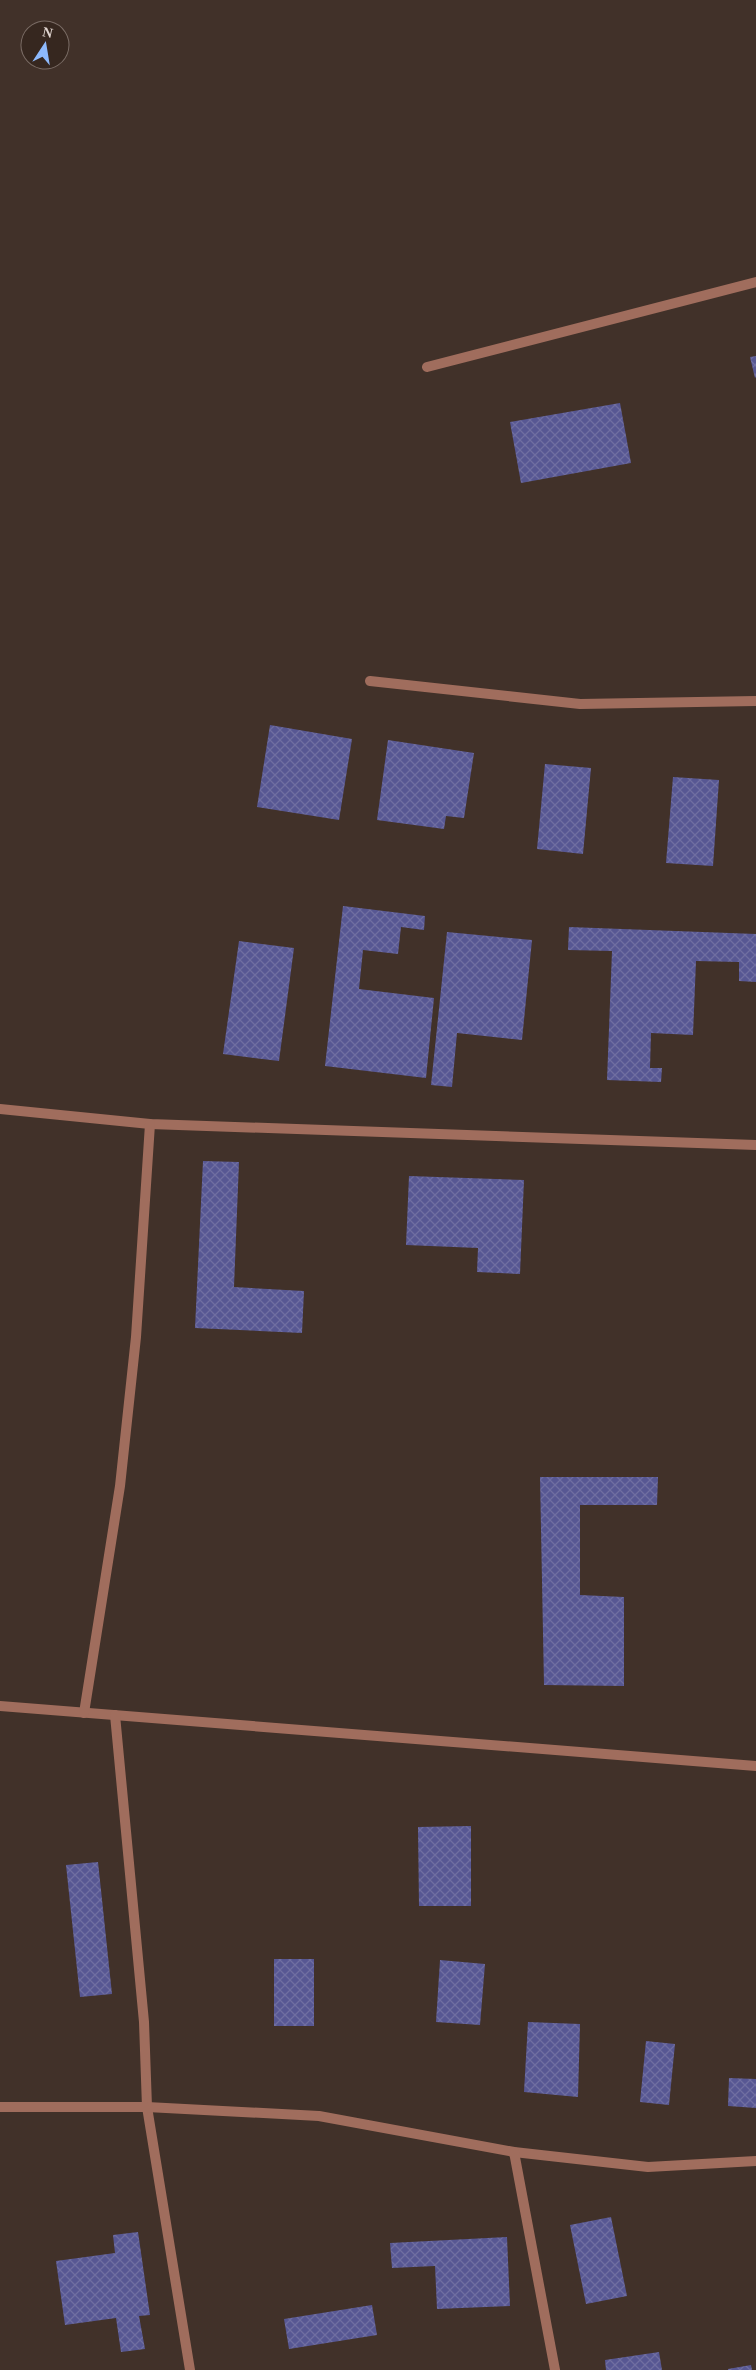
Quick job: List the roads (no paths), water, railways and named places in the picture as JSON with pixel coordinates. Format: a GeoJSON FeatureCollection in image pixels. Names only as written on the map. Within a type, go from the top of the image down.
{"type":"FeatureCollection","features":[{"type":"Feature","properties":{"kind":"street"},"geometry":{"type":"LineString","coordinates":[[427,367],[756,282]]}},
{"type":"Feature","properties":{"kind":"street"},"geometry":{"type":"LineString","coordinates":[[370,681],[580,704],[756,701]]}},
{"type":"Feature","properties":{"kind":"street"},"geometry":{"type":"LineString","coordinates":[[0,1109],[150,1124],[756,1145]]}},
{"type":"Feature","properties":{"kind":"street"},"geometry":{"type":"LineString","coordinates":[[84,1713],[120,1486],[136,1337],[150,1124]]}},
{"type":"Feature","properties":{"kind":"street"},"geometry":{"type":"LineString","coordinates":[[0,1706],[756,1766]]}},
{"type":"Feature","properties":{"kind":"street"},"geometry":{"type":"LineString","coordinates":[[114,1716],[144,2022],[147,2107],[190,2370]]}},
{"type":"Feature","properties":{"kind":"street"},"geometry":{"type":"LineString","coordinates":[[0,2107],[147,2107],[319,2116],[514,2152],[648,2167],[756,2161]]}},
{"type":"Feature","properties":{"kind":"street"},"geometry":{"type":"LineString","coordinates":[[514,2152],[555,2370]]}}]}
